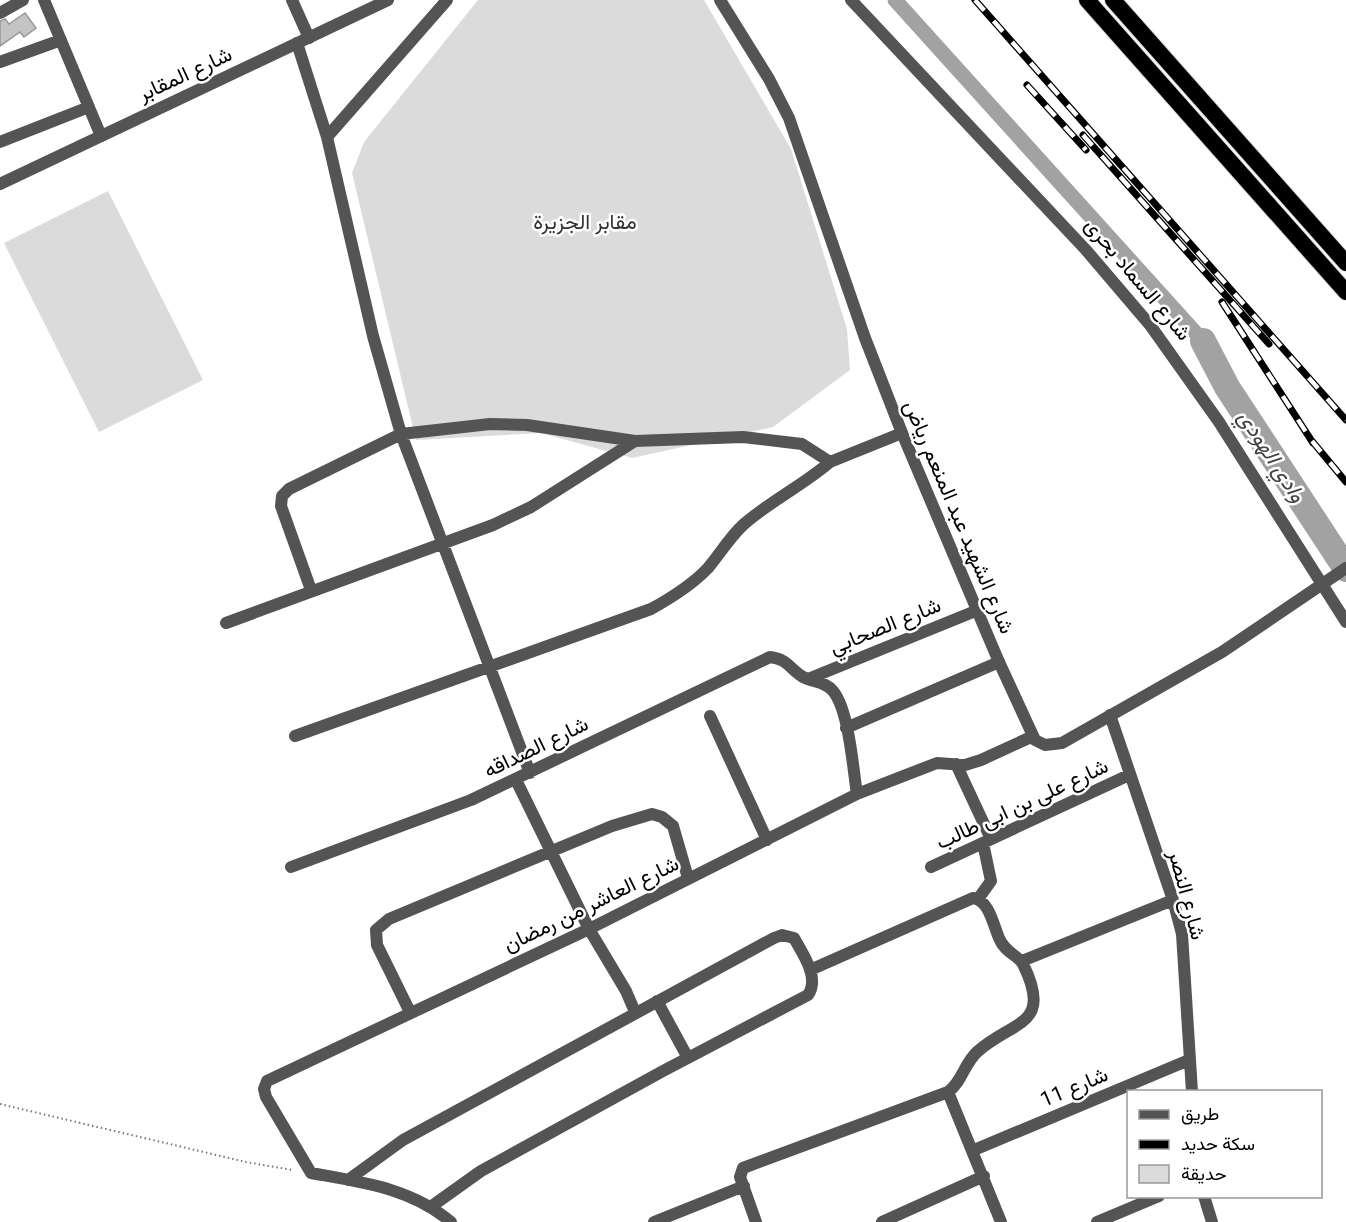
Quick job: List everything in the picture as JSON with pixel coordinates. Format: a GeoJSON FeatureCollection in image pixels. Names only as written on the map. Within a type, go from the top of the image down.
{"type":"FeatureCollection","features":[{"type":"Feature","properties":{"kind":"highway"},"geometry":{"type":"LineString","coordinates":[[1087,0],[1346,292]]}},
{"type":"Feature","properties":{"kind":"highway"},"geometry":{"type":"LineString","coordinates":[[1113,0],[1346,263]]}},
{"type":"Feature","properties":{"kind":"street"},"geometry":{"type":"LineString","coordinates":[[0,13],[23,0]]}},
{"type":"Feature","properties":{"kind":"street"},"geometry":{"type":"LineString","coordinates":[[44,0],[101,136]]}},
{"type":"Feature","properties":{"kind":"street"},"geometry":{"type":"LineString","coordinates":[[292,0],[309,38]]}},
{"type":"Feature","properties":{"kind":"street","name":"شارع المقابر"},"geometry":{"type":"LineString","coordinates":[[0,184],[388,0]]}},
{"type":"Feature","properties":{"kind":"street"},"geometry":{"type":"LineString","coordinates":[[327,137],[447,0]]}},
{"type":"Feature","properties":{"kind":"street","name":"شارع الشهيد عبد المنعم رياض"},"geometry":{"type":"LineString","coordinates":[[720,0],[769,79],[789,118],[865,338],[902,434],[1031,737]]}},
{"type":"Feature","properties":{"kind":"street","name":"شارع السماد بحرى"},"geometry":{"type":"LineString","coordinates":[[851,0],[1086,250],[1150,325],[1185,370],[1324,583],[1346,622]]}},
{"type":"Feature","properties":{"kind":"street"},"geometry":{"type":"LineString","coordinates":[[0,62],[61,40]]}},
{"type":"Feature","properties":{"kind":"street"},"geometry":{"type":"LineString","coordinates":[[297,43],[327,137],[373,336],[401,434],[530,773]]}},
{"type":"Feature","properties":{"kind":"street"},"geometry":{"type":"LineString","coordinates":[[0,142],[89,107]]}},
{"type":"Feature","properties":{"kind":"street"},"geometry":{"type":"LineString","coordinates":[[311,590],[281,506],[282,496],[289,489],[401,434],[459,425],[527,425],[635,441],[743,437],[802,444],[830,462]]}},
{"type":"Feature","properties":{"kind":"street"},"geometry":{"type":"LineString","coordinates":[[295,736],[636,615],[663,602],[705,571],[727,541],[773,500],[812,478],[830,462],[902,434]]}},
{"type":"Feature","properties":{"kind":"street"},"geometry":{"type":"LineString","coordinates":[[226,622],[443,545],[531,507],[635,441]]}},
{"type":"Feature","properties":{"kind":"street"},"geometry":{"type":"LineString","coordinates":[[1031,737],[1041,744],[1053,746],[1110,716],[1222,651],[1346,568]]}},
{"type":"Feature","properties":{"kind":"street","name":"شارع الصحابي"},"geometry":{"type":"LineString","coordinates":[[808,679],[978,610]]}},
{"type":"Feature","properties":{"kind":"street","name":"شارع الصداقه"},"geometry":{"type":"LineString","coordinates":[[291,867],[471,800],[758,661],[776,658],[792,665],[800,675],[808,679]]}},
{"type":"Feature","properties":{"kind":"street"},"geometry":{"type":"LineString","coordinates":[[846,728],[999,662]]}},
{"type":"Feature","properties":{"kind":"street"},"geometry":{"type":"LineString","coordinates":[[808,679],[824,683],[833,691],[846,728],[856,794]]}},
{"type":"Feature","properties":{"kind":"street"},"geometry":{"type":"LineString","coordinates":[[710,716],[767,840]]}},
{"type":"Feature","properties":{"kind":"street","name":"شارع النصر"},"geometry":{"type":"LineString","coordinates":[[1110,716],[1173,900],[1182,934],[1192,1090]]}},
{"type":"Feature","properties":{"kind":"street","name":"شارع العاشر من رمضان"},"geometry":{"type":"LineString","coordinates":[[311,1173],[266,1097],[264,1089],[267,1081],[590,929],[856,794],[936,763],[965,765],[981,760],[1031,737]]}},
{"type":"Feature","properties":{"kind":"street"},"geometry":{"type":"LineString","coordinates":[[956,764],[987,841],[991,881],[978,899]]}},
{"type":"Feature","properties":{"kind":"street","name":"شارع على بن ابى طالب"},"geometry":{"type":"LineString","coordinates":[[932,867],[1130,775]]}},
{"type":"Feature","properties":{"kind":"street"},"geometry":{"type":"LineString","coordinates":[[516,780],[590,929],[635,1012]]}},
{"type":"Feature","properties":{"kind":"street"},"geometry":{"type":"LineString","coordinates":[[410,1012],[377,945],[376,930],[380,925],[433,899],[553,853],[612,826],[652,814],[662,817],[673,826],[688,879]]}},
{"type":"Feature","properties":{"kind":"street"},"geometry":{"type":"LineString","coordinates":[[756,1222],[740,1173],[746,1166],[948,1092],[957,1086],[977,1052],[1021,1024],[1032,1014],[1034,1000],[1022,961],[1002,946],[986,906],[978,899],[965,899],[810,970]]}},
{"type":"Feature","properties":{"kind":"street"},"geometry":{"type":"LineString","coordinates":[[1022,961],[1173,900]]}},
{"type":"Feature","properties":{"kind":"street"},"geometry":{"type":"LineString","coordinates":[[348,1180],[403,1140],[635,1012],[782,935],[794,938],[810,970],[813,982],[808,995],[481,1171],[432,1206]]}},
{"type":"Feature","properties":{"kind":"street"},"geometry":{"type":"LineString","coordinates":[[657,1001],[688,1058]]}},
{"type":"Feature","properties":{"kind":"street","name":"شارع 11"},"geometry":{"type":"LineString","coordinates":[[974,1150],[1189,1060]]}},
{"type":"Feature","properties":{"kind":"street"},"geometry":{"type":"LineString","coordinates":[[948,1092],[974,1150],[1001,1222]]}},
{"type":"Feature","properties":{"kind":"street"},"geometry":{"type":"LineString","coordinates":[[311,1173],[402,1192],[432,1206],[452,1222]]}},
{"type":"Feature","properties":{"kind":"street"},"geometry":{"type":"LineString","coordinates":[[882,1222],[984,1176]]}},
{"type":"Feature","properties":{"kind":"street"},"geometry":{"type":"LineString","coordinates":[[654,1222],[744,1186]]}},
{"type":"Feature","properties":{"kind":"street"},"geometry":{"type":"LineString","coordinates":[[1097,1222],[1157,1198]]}},
{"type":"Feature","properties":{"kind":"street"},"geometry":{"type":"LineString","coordinates":[[1204,1198],[1212,1222]]}},
{"type":"Feature","properties":{"kind":"path"},"geometry":{"type":"LineString","coordinates":[[0,1104],[246,1162],[311,1173]]}},
{"type":"Feature","properties":{"kind":"green space","name":"مقابر الجزيرة"},"geometry":{"type":"Polygon","coordinates":[[[478,0],[704,0],[791,149],[847,329],[850,370],[773,427],[632,458],[541,433],[416,440],[352,173],[364,142],[478,0]]]}},
{"type":"Feature","properties":{"kind":"green space"},"geometry":{"type":"Polygon","coordinates":[[[108,191],[203,380],[99,432],[4,243],[108,191]]]}},
{"type":"Feature","properties":{"kind":"building"},"geometry":{"type":"Polygon","coordinates":[[[25,13],[36,28],[24,37],[20,32],[0,46],[0,21],[5,19],[9,24],[25,13]]]}},
{"type":"Feature","properties":{"kind":"waterway"},"geometry":{"type":"LineString","coordinates":[[895,0],[1203,341]]}},
{"type":"Feature","properties":{"kind":"waterway","name":"وادي الهودي"},"geometry":{"type":"LineString","coordinates":[[1203,341],[1227,387],[1346,569]]}},
{"type":"Feature","properties":{"kind":"railway"},"geometry":{"type":"LineString","coordinates":[[975,0],[1346,420]]}},
{"type":"Feature","properties":{"kind":"railway"},"geometry":{"type":"LineString","coordinates":[[1027,85],[1086,150]]}},
{"type":"Feature","properties":{"kind":"railway"},"geometry":{"type":"LineString","coordinates":[[1083,135],[1269,344]]}},
{"type":"Feature","properties":{"kind":"railway"},"geometry":{"type":"LineString","coordinates":[[1222,302],[1313,443]]}},
{"type":"Feature","properties":{"kind":"railway"},"geometry":{"type":"LineString","coordinates":[[1312,441],[1346,482]]}}]}
